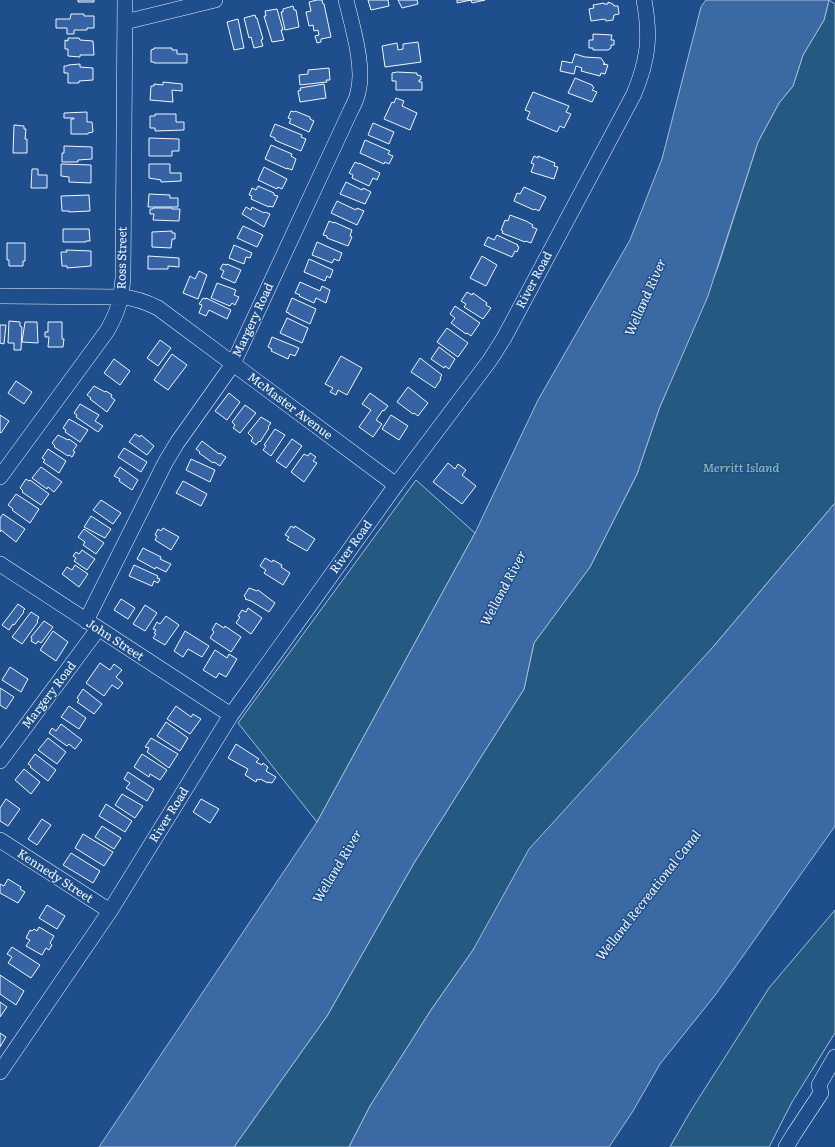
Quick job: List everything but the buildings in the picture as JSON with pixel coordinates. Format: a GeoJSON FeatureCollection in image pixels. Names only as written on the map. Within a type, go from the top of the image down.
{"type":"FeatureCollection","features":[{"type":"Feature","properties":{"kind":"street","name":"Ross Street"},"geometry":{"type":"LineString","coordinates":[[0,477],[107,331],[116,316],[122,297],[125,0]]}},
{"type":"Feature","properties":{"kind":"street"},"geometry":{"type":"LineString","coordinates":[[125,22],[215,0]]}},
{"type":"Feature","properties":{"kind":"street","name":"Margery Road"},"geometry":{"type":"LineString","coordinates":[[0,761],[92,625],[165,463],[177,443],[233,364],[347,119],[358,92],[360,75],[346,0]]}},
{"type":"Feature","properties":{"kind":"street","name":"River Road"},"geometry":{"type":"LineString","coordinates":[[0,1072],[110,911],[231,715],[396,485],[490,360],[504,338],[634,94],[642,74],[647,55],[648,33],[644,0]]}},
{"type":"Feature","properties":{"kind":"street","name":"McMaster Avenue"},"geometry":{"type":"LineString","coordinates":[[0,296],[122,297],[134,298],[158,308],[396,485]]}},
{"type":"Feature","properties":{"kind":"street","name":"John Street"},"geometry":{"type":"LineString","coordinates":[[0,564],[231,715]]}},
{"type":"Feature","properties":{"kind":"street","name":"Kennedy Street"},"geometry":{"type":"LineString","coordinates":[[0,840],[110,911]]}},
{"type":"Feature","properties":{"kind":"street"},"geometry":{"type":"LineString","coordinates":[[786,1147],[821,1093],[819,1085],[835,1057]]}},
{"type":"Feature","properties":{"kind":"green space","name":"Merritt Island"},"geometry":{"type":"Polygon","coordinates":[[[829,0],[835,4],[835,503],[713,647],[473,950],[431,1010],[370,1106],[349,1147],[234,1147],[327,1016],[414,863],[524,689],[534,643],[590,567],[637,474],[659,409],[718,267],[758,142],[779,103],[793,86],[803,55],[824,20],[829,0]]]}},
{"type":"Feature","properties":{"kind":"green space"},"geometry":{"type":"Polygon","coordinates":[[[416,480],[475,533],[317,822],[238,723],[416,480]]]}},
{"type":"Feature","properties":{"kind":"green space"},"geometry":{"type":"Polygon","coordinates":[[[835,910],[835,1033],[792,1102],[769,1147],[670,1147],[690,1112],[769,988],[835,910]]]}},
{"type":"Feature","properties":{"kind":"water","name":"Welland River"},"geometry":{"type":"Polygon","coordinates":[[[706,0],[829,0],[824,20],[803,55],[793,86],[779,103],[758,142],[708,296],[659,409],[637,474],[590,567],[534,643],[524,689],[414,863],[327,1016],[234,1147],[99,1147],[317,822],[475,533],[538,400],[630,240],[662,159],[701,7],[706,0]]]}},
{"type":"Feature","properties":{"kind":"water","name":"Welland Recreational Canal"},"geometry":{"type":"Polygon","coordinates":[[[835,503],[835,826],[716,994],[660,1064],[633,1111],[609,1147],[349,1147],[370,1106],[431,1010],[473,950],[529,849],[713,647],[835,503]]]}}]}
